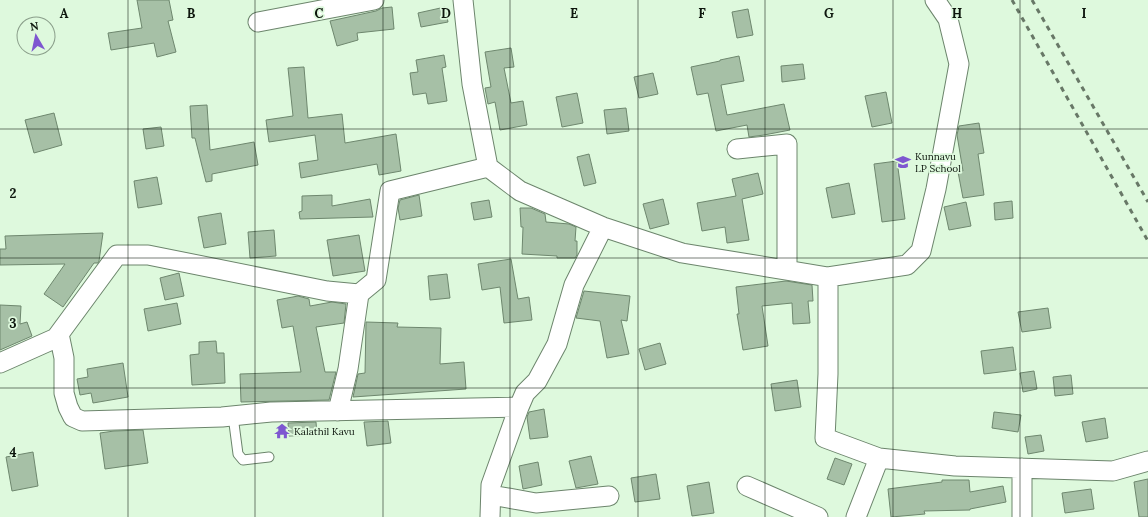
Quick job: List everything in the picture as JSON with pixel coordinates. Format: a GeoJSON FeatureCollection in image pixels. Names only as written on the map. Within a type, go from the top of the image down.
{"type":"FeatureCollection","features":[{"type":"Feature","properties":{"kind":"street"},"geometry":{"type":"LineString","coordinates":[[258,22],[374,0]]}},
{"type":"Feature","properties":{"kind":"street"},"geometry":{"type":"LineString","coordinates":[[463,0],[472,84],[488,167],[520,191],[603,227],[682,253],[828,277],[907,265],[921,251],[936,189],[959,64],[948,19],[935,0]]}},
{"type":"Feature","properties":{"kind":"street"},"geometry":{"type":"LineString","coordinates":[[736,149],[787,144],[787,270]]}},
{"type":"Feature","properties":{"kind":"street"},"geometry":{"type":"LineString","coordinates":[[338,411],[348,369],[359,294],[376,280],[390,191],[488,167]]}},
{"type":"Feature","properties":{"kind":"street"},"geometry":{"type":"LineString","coordinates":[[490,517],[491,485],[519,408],[525,393],[537,381],[557,344],[574,285],[603,227]]}},
{"type":"Feature","properties":{"kind":"street"},"geometry":{"type":"LineString","coordinates":[[0,363],[56,338],[117,255],[148,255],[327,291],[359,294]]}},
{"type":"Feature","properties":{"kind":"street"},"geometry":{"type":"LineString","coordinates":[[828,277],[828,374],[825,438],[879,458],[955,466],[1113,471],[1148,461]]}},
{"type":"Feature","properties":{"kind":"street"},"geometry":{"type":"LineString","coordinates":[[59,334],[64,358],[64,393],[73,417],[82,421],[233,416],[271,412],[519,408]]}},
{"type":"Feature","properties":{"kind":"street"},"geometry":{"type":"LineString","coordinates":[[856,517],[879,458]]}},
{"type":"Feature","properties":{"kind":"street"},"geometry":{"type":"LineString","coordinates":[[1022,468],[1022,517]]}},
{"type":"Feature","properties":{"kind":"street"},"geometry":{"type":"LineString","coordinates":[[747,486],[818,517]]}},
{"type":"Feature","properties":{"kind":"street"},"geometry":{"type":"LineString","coordinates":[[491,495],[536,502],[609,496]]}},
{"type":"Feature","properties":{"kind":"lane"},"geometry":{"type":"LineString","coordinates":[[233,416],[238,454],[243,460],[269,457]]}},
{"type":"Feature","properties":{"kind":"building"},"geometry":{"type":"Polygon","coordinates":[[[137,0],[169,0],[173,20],[168,21],[176,52],[157,57],[154,43],[111,50],[108,33],[142,28],[137,0]]]}},
{"type":"Feature","properties":{"kind":"building"},"geometry":{"type":"Polygon","coordinates":[[[392,7],[394,29],[357,33],[358,40],[337,46],[330,21],[376,11],[382,8],[392,7]]]}},
{"type":"Feature","properties":{"kind":"building"},"geometry":{"type":"Polygon","coordinates":[[[445,7],[448,22],[421,27],[418,13],[445,7]]]}},
{"type":"Feature","properties":{"kind":"building"},"geometry":{"type":"Polygon","coordinates":[[[748,9],[753,35],[737,38],[732,12],[748,9]]]}},
{"type":"Feature","properties":{"kind":"building"},"geometry":{"type":"Polygon","coordinates":[[[511,48],[514,67],[504,68],[511,103],[523,101],[527,125],[500,130],[495,102],[488,104],[485,88],[491,87],[485,52],[511,48]]]}},
{"type":"Feature","properties":{"kind":"building"},"geometry":{"type":"Polygon","coordinates":[[[444,55],[446,67],[442,68],[447,101],[428,104],[426,93],[413,95],[410,73],[418,72],[416,60],[444,55]]]}},
{"type":"Feature","properties":{"kind":"building"},"geometry":{"type":"Polygon","coordinates":[[[739,56],[744,81],[721,85],[727,115],[784,104],[790,130],[749,137],[747,125],[716,131],[708,93],[697,95],[691,67],[739,56]]]}},
{"type":"Feature","properties":{"kind":"building"},"geometry":{"type":"Polygon","coordinates":[[[803,64],[805,79],[782,82],[781,66],[803,64]]]}},
{"type":"Feature","properties":{"kind":"building"},"geometry":{"type":"Polygon","coordinates":[[[304,67],[308,118],[342,114],[345,143],[396,134],[401,171],[379,175],[377,164],[301,178],[299,163],[318,160],[315,135],[269,142],[266,120],[293,116],[288,68],[304,67]]]}},
{"type":"Feature","properties":{"kind":"building"},"geometry":{"type":"Polygon","coordinates":[[[653,73],[658,94],[639,98],[634,77],[653,73]]]}},
{"type":"Feature","properties":{"kind":"building"},"geometry":{"type":"Polygon","coordinates":[[[886,92],[892,123],[872,127],[865,96],[886,92]]]}},
{"type":"Feature","properties":{"kind":"building"},"geometry":{"type":"Polygon","coordinates":[[[577,93],[583,123],[562,127],[556,97],[577,93]]]}},
{"type":"Feature","properties":{"kind":"building"},"geometry":{"type":"Polygon","coordinates":[[[207,105],[210,150],[254,142],[258,165],[212,174],[212,181],[206,182],[195,138],[192,138],[190,106],[207,105]]]}},
{"type":"Feature","properties":{"kind":"building"},"geometry":{"type":"Polygon","coordinates":[[[626,108],[629,131],[607,134],[604,110],[626,108]]]}},
{"type":"Feature","properties":{"kind":"building"},"geometry":{"type":"Polygon","coordinates":[[[54,113],[62,145],[34,153],[25,120],[54,113]]]}},
{"type":"Feature","properties":{"kind":"building"},"geometry":{"type":"Polygon","coordinates":[[[979,123],[984,153],[978,154],[984,195],[963,198],[958,172],[963,171],[957,135],[959,126],[979,123]]]}},
{"type":"Feature","properties":{"kind":"building"},"geometry":{"type":"Polygon","coordinates":[[[161,127],[164,146],[146,149],[143,129],[161,127]]]}},
{"type":"Feature","properties":{"kind":"building"},"geometry":{"type":"Polygon","coordinates":[[[589,154],[596,183],[584,186],[577,157],[589,154]]]}},
{"type":"Feature","properties":{"kind":"building"},"geometry":{"type":"Polygon","coordinates":[[[897,161],[905,219],[882,222],[874,164],[897,161]]]}},
{"type":"Feature","properties":{"kind":"building"},"geometry":{"type":"Polygon","coordinates":[[[758,173],[763,194],[742,199],[749,240],[727,243],[725,227],[702,231],[697,203],[736,196],[732,179],[758,173]]]}},
{"type":"Feature","properties":{"kind":"building"},"geometry":{"type":"Polygon","coordinates":[[[157,177],[162,204],[138,208],[134,181],[157,177]]]}},
{"type":"Feature","properties":{"kind":"building"},"geometry":{"type":"Polygon","coordinates":[[[849,183],[855,214],[832,218],[826,188],[849,183]]]}},
{"type":"Feature","properties":{"kind":"building"},"geometry":{"type":"Polygon","coordinates":[[[332,195],[332,206],[370,199],[373,217],[300,219],[299,212],[302,211],[302,196],[332,195]]]}},
{"type":"Feature","properties":{"kind":"building"},"geometry":{"type":"Polygon","coordinates":[[[419,195],[422,216],[400,220],[398,208],[400,200],[419,195]]]}},
{"type":"Feature","properties":{"kind":"building"},"geometry":{"type":"Polygon","coordinates":[[[663,199],[669,224],[650,229],[643,204],[663,199]]]}},
{"type":"Feature","properties":{"kind":"building"},"geometry":{"type":"Polygon","coordinates":[[[489,200],[492,217],[474,220],[471,203],[489,200]]]}},
{"type":"Feature","properties":{"kind":"building"},"geometry":{"type":"Polygon","coordinates":[[[1012,201],[1013,218],[995,220],[994,203],[1012,201]]]}},
{"type":"Feature","properties":{"kind":"building"},"geometry":{"type":"Polygon","coordinates":[[[966,202],[971,226],[949,230],[944,207],[966,202]]]}},
{"type":"Feature","properties":{"kind":"building"},"geometry":{"type":"Polygon","coordinates":[[[520,208],[531,208],[545,214],[546,222],[569,224],[576,227],[575,241],[577,241],[577,255],[575,258],[557,258],[557,256],[522,254],[523,227],[521,227],[520,208]]]}},
{"type":"Feature","properties":{"kind":"building"},"geometry":{"type":"Polygon","coordinates":[[[221,213],[226,244],[204,248],[198,217],[221,213]]]}},
{"type":"Feature","properties":{"kind":"building"},"geometry":{"type":"Polygon","coordinates":[[[274,230],[276,256],[250,258],[248,232],[274,230]]]}},
{"type":"Feature","properties":{"kind":"building"},"geometry":{"type":"Polygon","coordinates":[[[103,233],[98,263],[94,263],[63,307],[44,294],[65,264],[0,265],[0,249],[6,249],[5,236],[103,233]]]}},
{"type":"Feature","properties":{"kind":"building"},"geometry":{"type":"Polygon","coordinates":[[[359,235],[365,271],[333,276],[327,240],[359,235]]]}},
{"type":"Feature","properties":{"kind":"building"},"geometry":{"type":"Polygon","coordinates":[[[511,259],[518,299],[529,297],[532,320],[504,323],[500,287],[482,290],[478,264],[511,259]]]}},
{"type":"Feature","properties":{"kind":"building"},"geometry":{"type":"Polygon","coordinates":[[[179,273],[184,296],[165,300],[160,278],[179,273]]]}},
{"type":"Feature","properties":{"kind":"building"},"geometry":{"type":"Polygon","coordinates":[[[447,274],[450,298],[430,300],[428,276],[447,274]]]}},
{"type":"Feature","properties":{"kind":"building"},"geometry":{"type":"Polygon","coordinates":[[[786,281],[812,285],[813,301],[808,301],[810,323],[793,324],[792,303],[762,306],[768,346],[743,350],[737,314],[739,314],[736,287],[786,281]]]}},
{"type":"Feature","properties":{"kind":"building"},"geometry":{"type":"Polygon","coordinates":[[[584,291],[630,296],[627,321],[621,320],[629,354],[607,358],[600,321],[576,318],[584,291]]]}},
{"type":"Feature","properties":{"kind":"building"},"geometry":{"type":"Polygon","coordinates":[[[298,296],[309,299],[310,306],[332,302],[346,304],[344,323],[316,327],[325,372],[336,372],[329,400],[241,402],[240,374],[301,372],[293,326],[282,328],[277,300],[298,296]]]}},
{"type":"Feature","properties":{"kind":"building"},"geometry":{"type":"Polygon","coordinates":[[[177,303],[181,324],[148,331],[144,309],[177,303]]]}},
{"type":"Feature","properties":{"kind":"building"},"geometry":{"type":"Polygon","coordinates":[[[0,305],[21,306],[20,324],[27,322],[32,336],[0,350],[0,305]]]}},
{"type":"Feature","properties":{"kind":"building"},"geometry":{"type":"Polygon","coordinates":[[[1048,308],[1051,328],[1022,332],[1018,312],[1048,308]]]}},
{"type":"Feature","properties":{"kind":"building"},"geometry":{"type":"Polygon","coordinates":[[[366,322],[398,323],[397,327],[441,328],[440,364],[464,362],[466,389],[353,397],[358,374],[365,373],[366,322]]]}},
{"type":"Feature","properties":{"kind":"building"},"geometry":{"type":"Polygon","coordinates":[[[216,341],[217,353],[224,353],[225,383],[192,385],[190,355],[199,354],[199,342],[216,341]]]}},
{"type":"Feature","properties":{"kind":"building"},"geometry":{"type":"Polygon","coordinates":[[[660,343],[666,364],[645,370],[639,349],[660,343]]]}},
{"type":"Feature","properties":{"kind":"building"},"geometry":{"type":"Polygon","coordinates":[[[1013,347],[1016,370],[984,374],[981,351],[1013,347]]]}},
{"type":"Feature","properties":{"kind":"building"},"geometry":{"type":"Polygon","coordinates":[[[123,363],[128,397],[93,403],[91,393],[80,395],[77,379],[88,377],[87,369],[123,363]]]}},
{"type":"Feature","properties":{"kind":"building"},"geometry":{"type":"Polygon","coordinates":[[[1034,371],[1037,389],[1023,392],[1020,373],[1034,371]]]}},
{"type":"Feature","properties":{"kind":"building"},"geometry":{"type":"Polygon","coordinates":[[[1071,375],[1073,394],[1055,396],[1053,377],[1071,375]]]}},
{"type":"Feature","properties":{"kind":"building"},"geometry":{"type":"Polygon","coordinates":[[[797,380],[801,407],[775,411],[771,384],[797,380]]]}},
{"type":"Feature","properties":{"kind":"building"},"geometry":{"type":"Polygon","coordinates":[[[544,409],[548,437],[530,439],[527,417],[529,412],[544,409]]]}},
{"type":"Feature","properties":{"kind":"building"},"geometry":{"type":"Polygon","coordinates":[[[994,412],[1021,415],[1018,432],[992,428],[994,412]]]}},
{"type":"Feature","properties":{"kind":"building"},"geometry":{"type":"Polygon","coordinates":[[[1105,418],[1108,438],[1086,442],[1082,422],[1105,418]]]}},
{"type":"Feature","properties":{"kind":"building"},"geometry":{"type":"Polygon","coordinates":[[[388,421],[391,443],[367,446],[364,422],[388,421]]]}},
{"type":"Feature","properties":{"kind":"building"},"geometry":{"type":"Polygon","coordinates":[[[316,422],[317,435],[289,436],[288,423],[316,422]]]}},
{"type":"Feature","properties":{"kind":"building"},"geometry":{"type":"Polygon","coordinates":[[[143,430],[148,463],[105,469],[100,433],[143,430]]]}},
{"type":"Feature","properties":{"kind":"building"},"geometry":{"type":"Polygon","coordinates":[[[1041,435],[1044,451],[1028,454],[1025,437],[1041,435]]]}},
{"type":"Feature","properties":{"kind":"building"},"geometry":{"type":"Polygon","coordinates":[[[33,452],[38,486],[12,491],[6,457],[33,452]]]}},
{"type":"Feature","properties":{"kind":"building"},"geometry":{"type":"Polygon","coordinates":[[[591,456],[598,484],[576,488],[569,461],[591,456]]]}},
{"type":"Feature","properties":{"kind":"building"},"geometry":{"type":"Polygon","coordinates":[[[835,458],[852,464],[844,485],[827,479],[835,458]]]}},
{"type":"Feature","properties":{"kind":"building"},"geometry":{"type":"Polygon","coordinates":[[[538,462],[542,485],[523,489],[519,466],[538,462]]]}},
{"type":"Feature","properties":{"kind":"building"},"geometry":{"type":"Polygon","coordinates":[[[656,474],[660,499],[635,502],[631,478],[656,474]]]}},
{"type":"Feature","properties":{"kind":"building"},"geometry":{"type":"Polygon","coordinates":[[[1148,479],[1148,517],[1139,517],[1134,482],[1148,479]]]}},
{"type":"Feature","properties":{"kind":"building"},"geometry":{"type":"Polygon","coordinates":[[[942,480],[969,480],[970,492],[1003,486],[1006,502],[970,510],[924,511],[925,514],[891,517],[888,489],[942,482],[942,480]]]}},
{"type":"Feature","properties":{"kind":"building"},"geometry":{"type":"Polygon","coordinates":[[[709,482],[714,513],[692,516],[687,486],[709,482]]]}},
{"type":"Feature","properties":{"kind":"building"},"geometry":{"type":"Polygon","coordinates":[[[1091,489],[1094,509],[1065,513],[1062,493],[1091,489]]]}},
{"type":"Feature","properties":{"kind":"railway"},"geometry":{"type":"LineString","coordinates":[[1012,0],[1148,241]]}},
{"type":"Feature","properties":{"kind":"railway"},"geometry":{"type":"LineString","coordinates":[[1032,0],[1148,202]]}},
{"type":"Feature","properties":{"kind":"place","name":"Kunnavu LP School"},"geometry":{"type":"Point","coordinates":[903,162]}},
{"type":"Feature","properties":{"kind":"place","name":"Kalathil Kavu"},"geometry":{"type":"Point","coordinates":[282,431]}}]}
